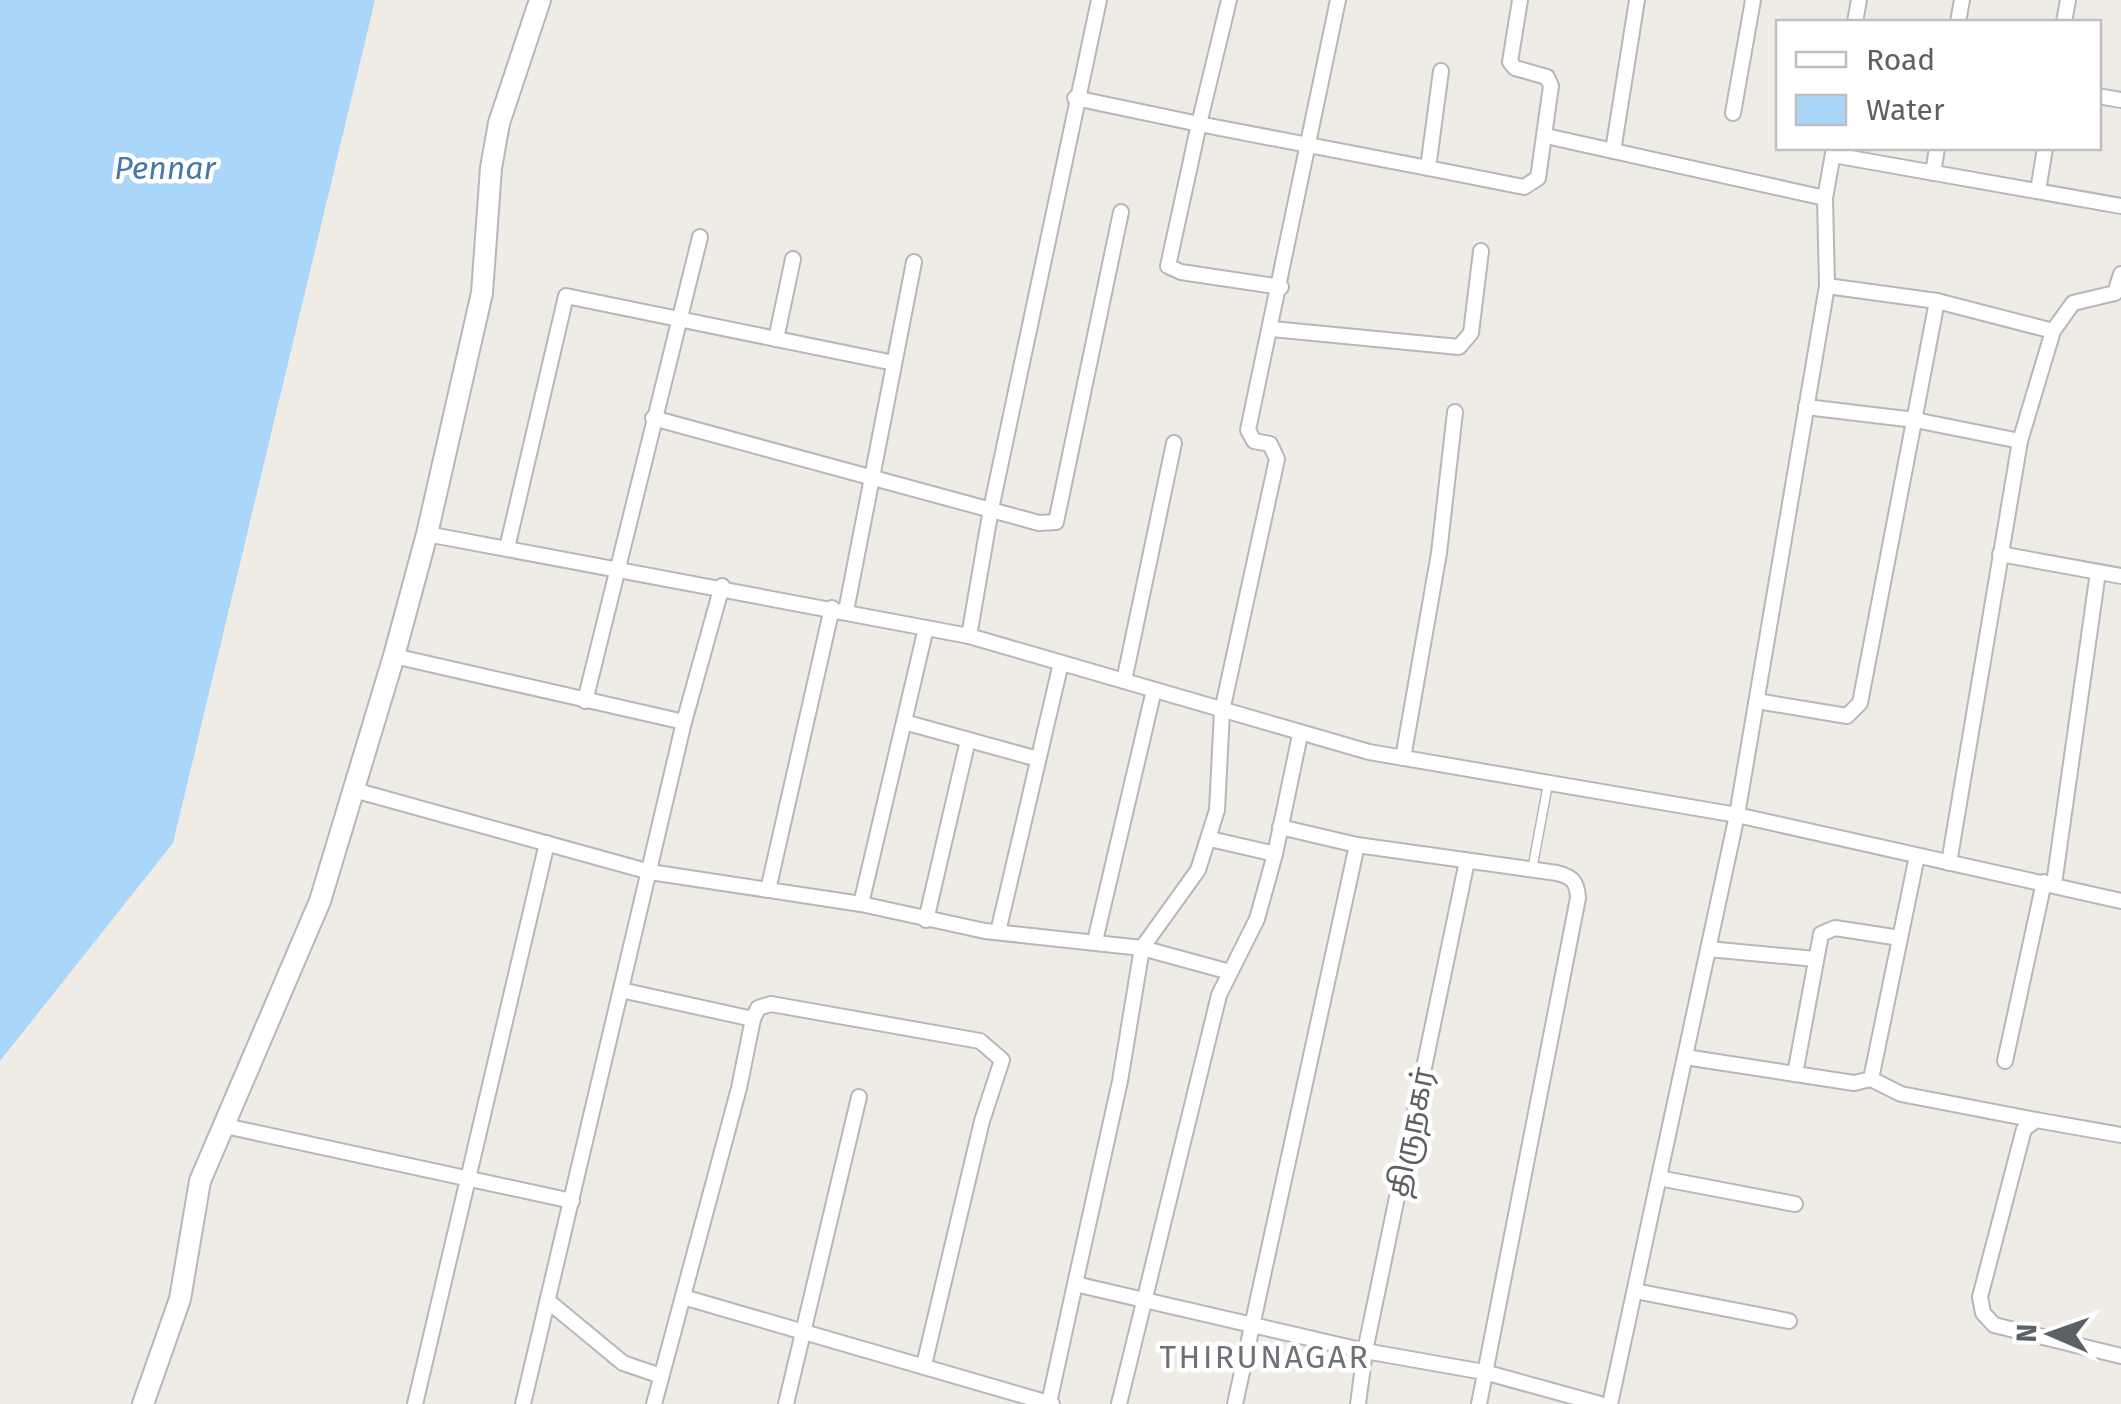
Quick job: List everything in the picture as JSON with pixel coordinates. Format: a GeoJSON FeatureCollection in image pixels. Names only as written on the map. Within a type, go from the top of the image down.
{"type":"FeatureCollection","features":[{"type":"Feature","properties":{"kind":"main road"},"geometry":{"type":"LineString","coordinates":[[143,1404],[180,1298],[200,1181],[320,901],[394,656],[427,534],[482,292],[490,168],[499,124],[540,0]]}},
{"type":"Feature","properties":{"kind":"street"},"geometry":{"type":"LineString","coordinates":[[969,636],[990,509],[1099,0]]}},
{"type":"Feature","properties":{"kind":"street"},"geometry":{"type":"LineString","coordinates":[[1228,0],[1168,266],[1180,272],[1281,287]]}},
{"type":"Feature","properties":{"kind":"street"},"geometry":{"type":"LineString","coordinates":[[683,1297],[804,1334],[924,1364],[1050,1404],[1120,1082],[1142,948],[1182,897],[1210,840],[1217,810],[1222,711],[1277,459],[1270,444],[1254,441],[1248,430],[1281,287],[1338,0]]}},
{"type":"Feature","properties":{"kind":"street"},"geometry":{"type":"LineString","coordinates":[[1075,98],[1524,187],[1538,178],[1552,96],[1547,77],[1514,68],[1510,62],[1520,0]]}},
{"type":"Feature","properties":{"kind":"street"},"geometry":{"type":"LineString","coordinates":[[1614,151],[1637,0]]}},
{"type":"Feature","properties":{"kind":"street"},"geometry":{"type":"LineString","coordinates":[[1733,114],[1753,0]]}},
{"type":"Feature","properties":{"kind":"street"},"geometry":{"type":"LineString","coordinates":[[1428,168],[1441,72]]}},
{"type":"Feature","properties":{"kind":"street"},"geometry":{"type":"LineString","coordinates":[[1546,136],[1826,198]]}},
{"type":"Feature","properties":{"kind":"street"},"geometry":{"type":"LineString","coordinates":[[1933,173],[1937,150]]}},
{"type":"Feature","properties":{"kind":"street"},"geometry":{"type":"LineString","coordinates":[[2038,191],[2045,150]]}},
{"type":"Feature","properties":{"kind":"street"},"geometry":{"type":"LineString","coordinates":[[1610,1404],[1737,815],[1827,286],[1826,198],[1834,152],[2121,206]]}},
{"type":"Feature","properties":{"kind":"street"},"geometry":{"type":"LineString","coordinates":[[653,418],[1048,525],[1060,513],[1121,212]]}},
{"type":"Feature","properties":{"kind":"street"},"geometry":{"type":"LineString","coordinates":[[585,701],[700,237]]}},
{"type":"Feature","properties":{"kind":"street"},"geometry":{"type":"LineString","coordinates":[[1272,329],[1459,347],[1467,343],[1471,332],[1481,251]]}},
{"type":"Feature","properties":{"kind":"street"},"geometry":{"type":"LineString","coordinates":[[776,339],[792,259]]}},
{"type":"Feature","properties":{"kind":"street"},"geometry":{"type":"LineString","coordinates":[[768,890],[872,477],[914,262]]}},
{"type":"Feature","properties":{"kind":"street"},"geometry":{"type":"LineString","coordinates":[[1949,863],[2020,441],[2054,330],[2073,303],[2115,293],[2121,274]]}},
{"type":"Feature","properties":{"kind":"street"},"geometry":{"type":"LineString","coordinates":[[1827,286],[1937,302],[2054,330]]}},
{"type":"Feature","properties":{"kind":"street"},"geometry":{"type":"LineString","coordinates":[[507,548],[566,296],[894,363]]}},
{"type":"Feature","properties":{"kind":"street"},"geometry":{"type":"LineString","coordinates":[[1756,702],[1836,716],[1856,712],[1937,302]]}},
{"type":"Feature","properties":{"kind":"street"},"geometry":{"type":"LineString","coordinates":[[1806,408],[1914,420],[2020,441]]}},
{"type":"Feature","properties":{"kind":"street"},"geometry":{"type":"LineString","coordinates":[[1403,758],[1439,554],[1455,412]]}},
{"type":"Feature","properties":{"kind":"street"},"geometry":{"type":"LineString","coordinates":[[1124,681],[1174,443]]}},
{"type":"Feature","properties":{"kind":"street"},"geometry":{"type":"LineString","coordinates":[[427,534],[722,586],[969,636],[1300,735],[1403,758],[1737,815],[2121,901]]}},
{"type":"Feature","properties":{"kind":"street"},"geometry":{"type":"LineString","coordinates":[[2000,554],[2121,576]]}},
{"type":"Feature","properties":{"kind":"street"},"geometry":{"type":"LineString","coordinates":[[2005,1061],[2049,883],[2098,572]]}},
{"type":"Feature","properties":{"kind":"street"},"geometry":{"type":"LineString","coordinates":[[523,1404],[684,722],[722,586]]}},
{"type":"Feature","properties":{"kind":"street"},"geometry":{"type":"LineString","coordinates":[[861,904],[926,628]]}},
{"type":"Feature","properties":{"kind":"street"},"geometry":{"type":"LineString","coordinates":[[394,656],[684,722]]}},
{"type":"Feature","properties":{"kind":"street"},"geometry":{"type":"LineString","coordinates":[[998,932],[1060,662]]}},
{"type":"Feature","properties":{"kind":"street"},"geometry":{"type":"LineString","coordinates":[[1095,942],[1154,690]]}},
{"type":"Feature","properties":{"kind":"street"},"geometry":{"type":"LineString","coordinates":[[904,722],[1038,759]]}},
{"type":"Feature","properties":{"kind":"street"},"geometry":{"type":"LineString","coordinates":[[1119,1404],[1219,996],[1258,919],[1300,735]]}},
{"type":"Feature","properties":{"kind":"street"},"geometry":{"type":"LineString","coordinates":[[926,920],[968,740]]}},
{"type":"Feature","properties":{"kind":"street"},"geometry":{"type":"LineString","coordinates":[[354,790],[650,872],[861,904],[998,932],[1142,948],[1230,972]]}},
{"type":"Feature","properties":{"kind":"street"},"geometry":{"type":"LineString","coordinates":[[1280,827],[1356,846],[1570,876],[1577,884],[1578,898],[1479,1404]]}},
{"type":"Feature","properties":{"kind":"street"},"geometry":{"type":"LineString","coordinates":[[1210,840],[1275,854]]}},
{"type":"Feature","properties":{"kind":"street"},"geometry":{"type":"LineString","coordinates":[[415,1404],[547,842]]}},
{"type":"Feature","properties":{"kind":"street"},"geometry":{"type":"LineString","coordinates":[[1235,1404],[1356,846]]}},
{"type":"Feature","properties":{"kind":"street"},"geometry":{"type":"LineString","coordinates":[[1871,1079],[1917,856]]}},
{"type":"Feature","properties":{"kind":"street","name":"திருநகர்"},"geometry":{"type":"LineString","coordinates":[[1358,1404],[1365,1350],[1468,861]]}},
{"type":"Feature","properties":{"kind":"street"},"geometry":{"type":"LineString","coordinates":[[1796,1074],[1821,934],[1827,928],[1900,938]]}},
{"type":"Feature","properties":{"kind":"street"},"geometry":{"type":"LineString","coordinates":[[1708,949],[1816,959]]}},
{"type":"Feature","properties":{"kind":"street"},"geometry":{"type":"LineString","coordinates":[[622,990],[753,1018]]}},
{"type":"Feature","properties":{"kind":"street"},"geometry":{"type":"LineString","coordinates":[[654,1404],[740,1088],[753,1018],[758,1008],[772,1004],[980,1041],[1002,1060],[982,1121],[924,1364]]}},
{"type":"Feature","properties":{"kind":"street"},"geometry":{"type":"LineString","coordinates":[[1685,1057],[1854,1083],[1871,1079],[1901,1094],[2121,1135]]}},
{"type":"Feature","properties":{"kind":"street"},"geometry":{"type":"LineString","coordinates":[[786,1404],[858,1098]]}},
{"type":"Feature","properties":{"kind":"street"},"geometry":{"type":"LineString","coordinates":[[2036,1120],[2024,1129],[2018,1145],[1980,1296],[1982,1313],[1994,1325],[2121,1356]]}},
{"type":"Feature","properties":{"kind":"street"},"geometry":{"type":"LineString","coordinates":[[226,1126],[572,1201]]}},
{"type":"Feature","properties":{"kind":"street"},"geometry":{"type":"LineString","coordinates":[[1659,1178],[1795,1204]]}},
{"type":"Feature","properties":{"kind":"street"},"geometry":{"type":"LineString","coordinates":[[1076,1284],[1365,1350],[1484,1372],[1600,1404]]}},
{"type":"Feature","properties":{"kind":"street"},"geometry":{"type":"LineString","coordinates":[[1634,1291],[1789,1322]]}},
{"type":"Feature","properties":{"kind":"street"},"geometry":{"type":"LineString","coordinates":[[548,1300],[622,1363],[661,1376]]}},
{"type":"Feature","properties":{"kind":"lane"},"geometry":{"type":"LineString","coordinates":[[1532,870],[1548,784]]}},
{"type":"Feature","properties":{"kind":"water","name":"Pennar"},"geometry":{"type":"Polygon","coordinates":[[[0,0],[375,0],[173,843],[0,1061],[0,0]]]}},
{"type":"Feature","properties":{"kind":"district","name":"THIRUNAGAR"},"geometry":{"type":"Point","coordinates":[1265,1357]}}]}
